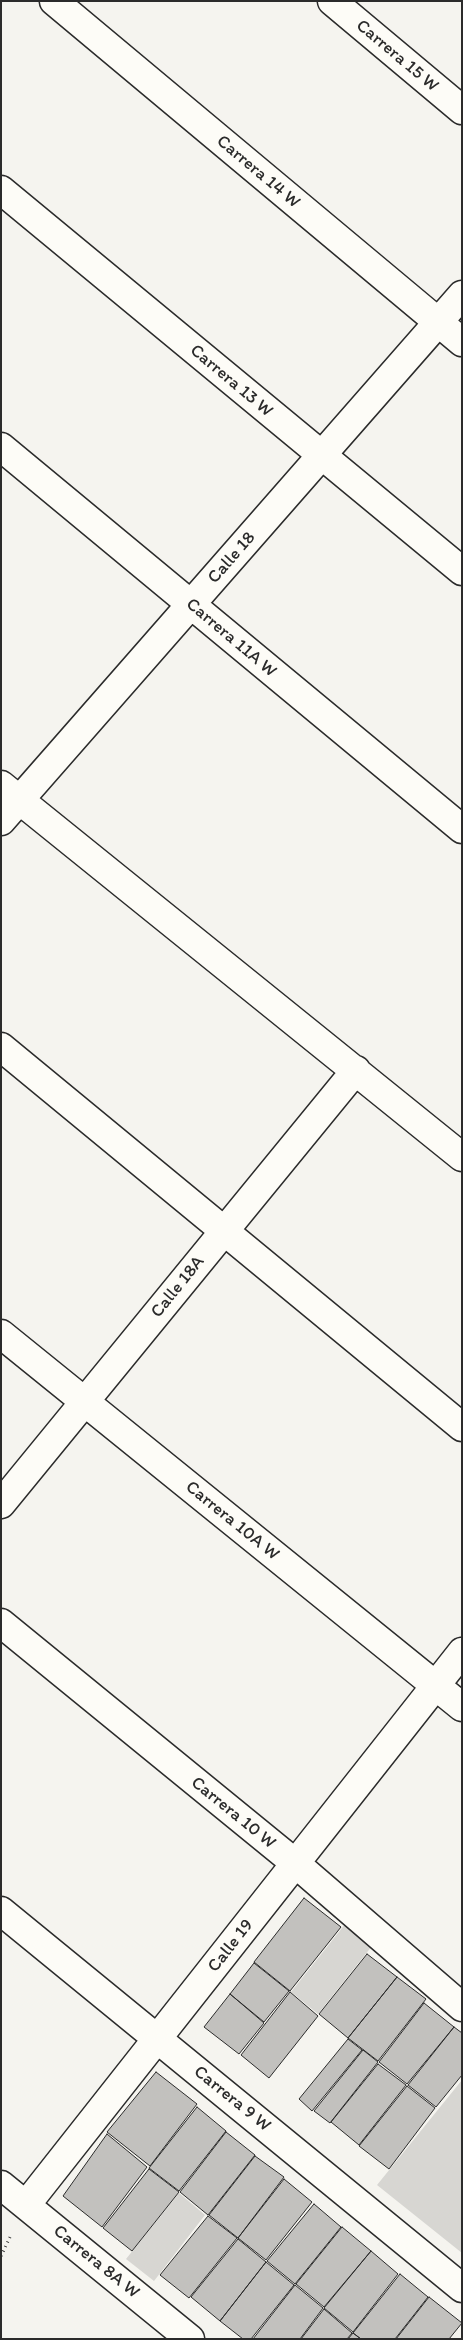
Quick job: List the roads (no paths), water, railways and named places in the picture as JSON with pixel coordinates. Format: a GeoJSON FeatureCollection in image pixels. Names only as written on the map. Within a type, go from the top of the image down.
{"type":"FeatureCollection","features":[{"type":"Feature","properties":{"kind":"street","name":"Carrera 14 W"},"geometry":{"type":"LineString","coordinates":[[54,1],[462,342]]}},
{"type":"Feature","properties":{"kind":"street","name":"Carrera 15 W"},"geometry":{"type":"LineString","coordinates":[[332,1],[462,110]]}},
{"type":"Feature","properties":{"kind":"street","name":"Carrera 13 W"},"geometry":{"type":"LineString","coordinates":[[1,190],[462,571]]}},
{"type":"Feature","properties":{"kind":"street","name":"Calle 18"},"geometry":{"type":"LineString","coordinates":[[1,821],[10,793],[191,605],[462,295]]}},
{"type":"Feature","properties":{"kind":"street","name":"Carrera 11A W"},"geometry":{"type":"LineString","coordinates":[[1,447],[462,829]]}},
{"type":"Feature","properties":{"kind":"street"},"geometry":{"type":"LineString","coordinates":[[10,793],[462,1157]]}},
{"type":"Feature","properties":{"kind":"street"},"geometry":{"type":"LineString","coordinates":[[1,1047],[462,1427]]}},
{"type":"Feature","properties":{"kind":"street","name":"Calle 18A"},"geometry":{"type":"LineString","coordinates":[[1,1504],[356,1070]]}},
{"type":"Feature","properties":{"kind":"street","name":"Carrera 10A W"},"geometry":{"type":"LineString","coordinates":[[1,1334],[462,1708]]}},
{"type":"Feature","properties":{"kind":"street","name":"Carrera 10 W"},"geometry":{"type":"LineString","coordinates":[[1,1623],[295,1864],[462,2007]]}},
{"type":"Feature","properties":{"kind":"street","name":"Calle 19"},"geometry":{"type":"LineString","coordinates":[[26,2205],[462,1652]]}},
{"type":"Feature","properties":{"kind":"street","name":"Carrera 9 W"},"geometry":{"type":"LineString","coordinates":[[1,1911],[462,2288]]}},
{"type":"Feature","properties":{"kind":"street","name":"Carrera 8A W"},"geometry":{"type":"LineString","coordinates":[[1,2186],[190,2339]]}}]}
